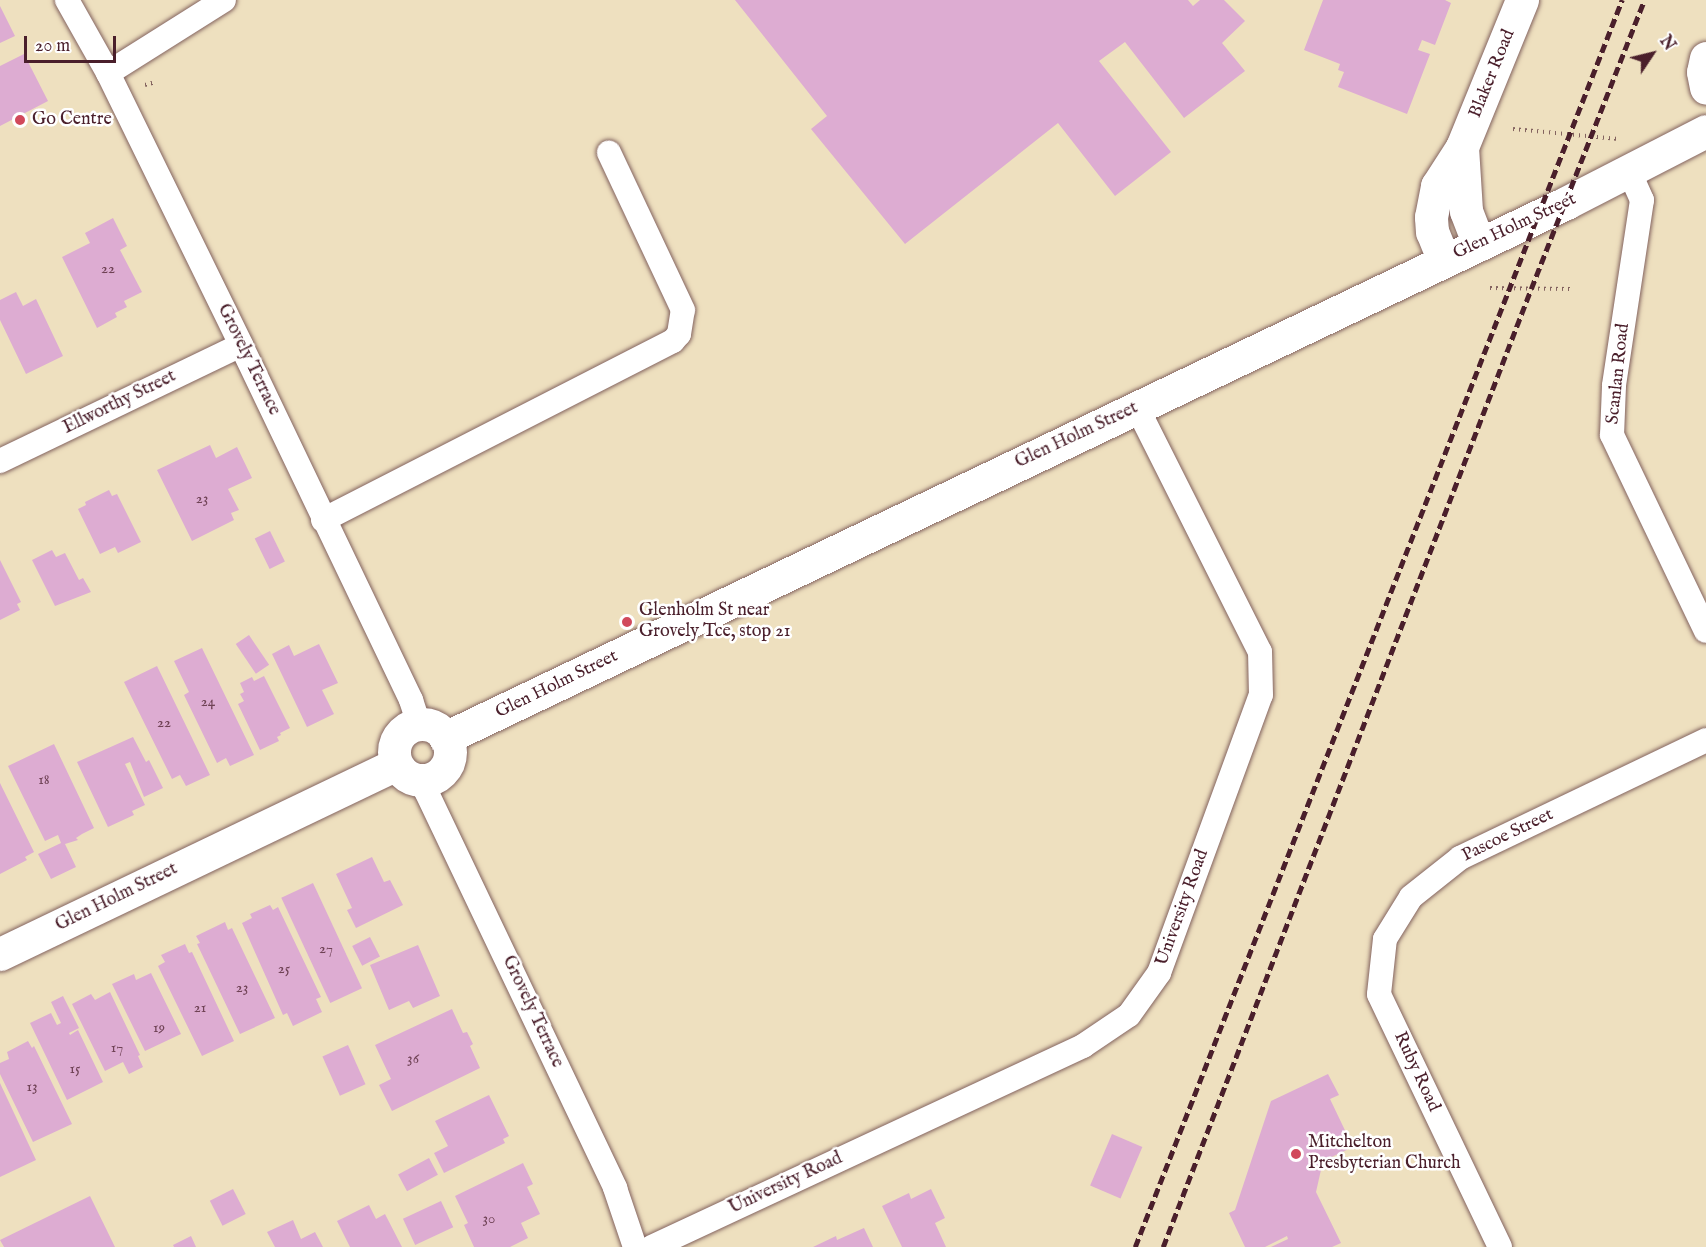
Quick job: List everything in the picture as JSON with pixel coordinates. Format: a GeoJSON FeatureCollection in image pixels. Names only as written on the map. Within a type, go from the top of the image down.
{"type":"FeatureCollection","features":[{"type":"Feature","properties":{"kind":"street","name":"Grovely Terrace"},"geometry":{"type":"LineString","coordinates":[[67,0],[108,74],[411,700],[432,731]]}},
{"type":"Feature","properties":{"kind":"street"},"geometry":{"type":"LineString","coordinates":[[108,74],[224,0]]}},
{"type":"Feature","properties":{"kind":"street","name":"Blaker Road"},"geometry":{"type":"LineString","coordinates":[[1444,261],[1432,232],[1432,204],[1437,186],[1462,147],[1522,0]]}},
{"type":"Feature","properties":{"kind":"street"},"geometry":{"type":"LineString","coordinates":[[1706,57],[1703,72],[1706,88]]}},
{"type":"Feature","properties":{"kind":"street","name":"Glen Holm Street"},"geometry":{"type":"LineString","coordinates":[[432,731],[1137,407],[1479,245],[1628,155],[1706,131]]}},
{"type":"Feature","properties":{"kind":"street","name":"Blaker Road"},"geometry":{"type":"LineString","coordinates":[[1462,147],[1466,211],[1479,245]]}},
{"type":"Feature","properties":{"kind":"street"},"geometry":{"type":"LineString","coordinates":[[323,520],[673,341],[679,334],[683,310],[609,153]]}},
{"type":"Feature","properties":{"kind":"street","name":"Scanlan Road"},"geometry":{"type":"LineString","coordinates":[[1628,155],[1642,200],[1614,386],[1612,435],[1706,632]]}},
{"type":"Feature","properties":{"kind":"street","name":"Ellworthy Street"},"geometry":{"type":"LineString","coordinates":[[0,461],[241,345]]}},
{"type":"Feature","properties":{"kind":"street","name":"University Road"},"geometry":{"type":"LineString","coordinates":[[652,1247],[1083,1046],[1129,1015],[1159,973],[1261,695],[1260,652],[1137,407]]}},
{"type":"Feature","properties":{"kind":"street"},"geometry":{"type":"LineString","coordinates":[[405,729],[432,731],[449,746],[447,764],[436,777],[409,772],[393,754],[398,736],[405,729]]}},
{"type":"Feature","properties":{"kind":"street","name":"Pascoe Street"},"geometry":{"type":"LineString","coordinates":[[1379,994],[1385,939],[1411,897],[1460,858],[1706,740]]}},
{"type":"Feature","properties":{"kind":"street","name":"Grovely Terrace"},"geometry":{"type":"LineString","coordinates":[[409,772],[426,791],[615,1188],[635,1247]]}},
{"type":"Feature","properties":{"kind":"street","name":"Glen Holm Street"},"geometry":{"type":"LineString","coordinates":[[0,954],[409,772]]}},
{"type":"Feature","properties":{"kind":"street","name":"Ruby Road"},"geometry":{"type":"LineString","coordinates":[[1379,994],[1500,1247]]}},
{"type":"Feature","properties":{"kind":"path"},"geometry":{"type":"LineString","coordinates":[[1513,129],[1628,155]]}},
{"type":"Feature","properties":{"kind":"path"},"geometry":{"type":"LineString","coordinates":[[1490,288],[1571,289]]}},
{"type":"Feature","properties":{"kind":"building"},"geometry":{"type":"Polygon","coordinates":[[[735,0],[1188,0],[1193,6],[1200,0],[1224,0],[1245,21],[1222,43],[1245,71],[1184,118],[1125,42],[1099,61],[1171,152],[1115,196],[1058,123],[905,244],[811,129],[827,116],[735,0]]]}},
{"type":"Feature","properties":{"kind":"building"},"geometry":{"type":"Polygon","coordinates":[[[1323,0],[1445,0],[1451,3],[1435,45],[1422,40],[1418,50],[1430,54],[1407,114],[1338,87],[1344,72],[1338,70],[1340,64],[1304,50],[1323,0]]]}},
{"type":"Feature","properties":{"kind":"building"},"geometry":{"type":"Polygon","coordinates":[[[0,6],[15,36],[0,43],[0,6]]]}},
{"type":"Feature","properties":{"kind":"building"},"geometry":{"type":"Polygon","coordinates":[[[24,54],[48,101],[0,126],[0,66],[24,54]]]}},
{"type":"Feature","properties":{"kind":"building"},"geometry":{"type":"Polygon","coordinates":[[[113,218],[127,246],[120,250],[142,292],[124,301],[127,307],[115,313],[117,317],[97,328],[62,257],[90,243],[85,233],[113,218]]]}},
{"type":"Feature","properties":{"kind":"building"},"geometry":{"type":"Polygon","coordinates":[[[16,292],[23,306],[36,299],[63,356],[26,374],[0,320],[0,300],[16,292]]]}},
{"type":"Feature","properties":{"kind":"building"},"geometry":{"type":"Polygon","coordinates":[[[210,445],[216,458],[237,447],[252,478],[228,489],[239,510],[231,513],[234,520],[192,541],[157,470],[210,445]]]}},
{"type":"Feature","properties":{"kind":"building"},"geometry":{"type":"Polygon","coordinates":[[[109,490],[112,496],[117,494],[141,542],[118,553],[115,547],[100,554],[78,509],[86,505],[85,502],[109,490]]]}},
{"type":"Feature","properties":{"kind":"building"},"geometry":{"type":"Polygon","coordinates":[[[270,531],[285,562],[270,569],[255,538],[270,531]]]}},
{"type":"Feature","properties":{"kind":"building"},"geometry":{"type":"Polygon","coordinates":[[[52,550],[56,557],[65,553],[79,580],[83,578],[91,592],[55,606],[32,560],[52,550]]]}},
{"type":"Feature","properties":{"kind":"building"},"geometry":{"type":"Polygon","coordinates":[[[0,560],[21,602],[17,604],[20,610],[0,620],[0,560]]]}},
{"type":"Feature","properties":{"kind":"building"},"geometry":{"type":"Polygon","coordinates":[[[249,635],[269,665],[256,674],[236,644],[249,635]]]}},
{"type":"Feature","properties":{"kind":"building"},"geometry":{"type":"Polygon","coordinates":[[[319,644],[338,683],[322,690],[334,714],[307,727],[272,654],[289,645],[294,656],[319,644]]]}},
{"type":"Feature","properties":{"kind":"building"},"geometry":{"type":"Polygon","coordinates":[[[202,648],[254,755],[230,766],[226,758],[217,763],[184,695],[189,692],[174,661],[202,648]]]}},
{"type":"Feature","properties":{"kind":"building"},"geometry":{"type":"Polygon","coordinates":[[[157,666],[210,775],[186,786],[180,775],[172,779],[124,682],[157,666]]]}},
{"type":"Feature","properties":{"kind":"building"},"geometry":{"type":"Polygon","coordinates":[[[264,676],[290,728],[280,733],[281,735],[277,737],[279,741],[260,750],[238,704],[244,701],[240,694],[244,692],[240,683],[252,677],[254,681],[264,676]]]}},
{"type":"Feature","properties":{"kind":"building"},"geometry":{"type":"Polygon","coordinates":[[[133,737],[146,762],[149,760],[163,788],[144,797],[130,762],[125,764],[145,805],[132,811],[134,815],[108,827],[77,762],[133,737]]]}},
{"type":"Feature","properties":{"kind":"building"},"geometry":{"type":"Polygon","coordinates":[[[54,744],[94,828],[76,838],[78,840],[65,844],[76,867],[51,879],[38,854],[61,843],[58,835],[45,841],[8,766],[54,744]]]}},
{"type":"Feature","properties":{"kind":"building"},"geometry":{"type":"Polygon","coordinates":[[[0,783],[34,852],[25,857],[27,860],[0,874],[0,783]]]}},
{"type":"Feature","properties":{"kind":"building"},"geometry":{"type":"Polygon","coordinates":[[[372,857],[384,882],[390,880],[403,905],[356,928],[347,910],[352,908],[336,874],[372,857]]]}},
{"type":"Feature","properties":{"kind":"building"},"geometry":{"type":"Polygon","coordinates":[[[313,883],[362,988],[330,1003],[281,898],[313,883]]]}},
{"type":"Feature","properties":{"kind":"building"},"geometry":{"type":"Polygon","coordinates":[[[270,905],[273,910],[278,907],[321,997],[316,999],[322,1012],[293,1026],[287,1013],[283,1015],[242,923],[252,918],[250,914],[270,905]]]}},
{"type":"Feature","properties":{"kind":"building"},"geometry":{"type":"Polygon","coordinates":[[[225,922],[228,930],[232,928],[275,1018],[240,1034],[197,944],[200,943],[196,936],[225,922]]]}},
{"type":"Feature","properties":{"kind":"building"},"geometry":{"type":"Polygon","coordinates":[[[370,937],[380,957],[362,966],[352,946],[370,937]]]}},
{"type":"Feature","properties":{"kind":"building"},"geometry":{"type":"Polygon","coordinates":[[[185,944],[189,953],[192,952],[234,1041],[202,1056],[158,966],[165,962],[161,955],[185,944]]]}},
{"type":"Feature","properties":{"kind":"building"},"geometry":{"type":"Polygon","coordinates":[[[418,945],[440,996],[413,1008],[409,1001],[389,1010],[370,965],[418,945]]]}},
{"type":"Feature","properties":{"kind":"building"},"geometry":{"type":"Polygon","coordinates":[[[151,973],[181,1034],[145,1051],[112,984],[134,974],[136,980],[151,973]]]}},
{"type":"Feature","properties":{"kind":"building"},"geometry":{"type":"Polygon","coordinates":[[[110,992],[140,1055],[138,1056],[143,1067],[129,1074],[123,1062],[105,1071],[72,1004],[91,994],[95,1000],[110,992]]]}},
{"type":"Feature","properties":{"kind":"building"},"geometry":{"type":"Polygon","coordinates":[[[63,996],[79,1028],[69,1033],[70,1035],[78,1030],[103,1082],[67,1100],[30,1023],[51,1013],[57,1025],[61,1023],[51,1002],[63,996]]]}},
{"type":"Feature","properties":{"kind":"building"},"geometry":{"type":"Polygon","coordinates":[[[452,1009],[463,1033],[467,1032],[473,1044],[470,1046],[480,1068],[392,1111],[379,1085],[391,1079],[375,1045],[452,1009]]]}},
{"type":"Feature","properties":{"kind":"building"},"geometry":{"type":"Polygon","coordinates":[[[28,1041],[32,1048],[34,1046],[72,1124],[33,1142],[0,1074],[0,1063],[9,1059],[7,1052],[28,1041]]]}},
{"type":"Feature","properties":{"kind":"building"},"geometry":{"type":"Polygon","coordinates":[[[348,1045],[365,1084],[340,1096],[322,1056],[348,1045]]]}},
{"type":"Feature","properties":{"kind":"building","name":"Mitchelton Presbyterian Church"},"geometry":{"type":"Polygon","coordinates":[[[1328,1074],[1339,1095],[1330,1099],[1353,1147],[1323,1161],[1316,1192],[1341,1243],[1332,1247],[1271,1247],[1288,1239],[1287,1236],[1265,1247],[1245,1247],[1229,1213],[1235,1210],[1271,1101],[1328,1074]]]}},
{"type":"Feature","properties":{"kind":"building"},"geometry":{"type":"Polygon","coordinates":[[[0,1083],[36,1160],[0,1177],[0,1083]]]}},
{"type":"Feature","properties":{"kind":"building"},"geometry":{"type":"Polygon","coordinates":[[[489,1095],[509,1136],[503,1139],[505,1143],[444,1173],[434,1153],[448,1146],[435,1121],[489,1095]]]}},
{"type":"Feature","properties":{"kind":"building"},"geometry":{"type":"Polygon","coordinates":[[[1112,1134],[1142,1147],[1120,1198],[1090,1186],[1112,1134]]]}},
{"type":"Feature","properties":{"kind":"building"},"geometry":{"type":"Polygon","coordinates":[[[429,1158],[438,1175],[407,1191],[398,1174],[429,1158]]]}},
{"type":"Feature","properties":{"kind":"building"},"geometry":{"type":"Polygon","coordinates":[[[523,1163],[533,1184],[527,1187],[540,1214],[521,1223],[528,1238],[510,1247],[474,1247],[464,1225],[468,1223],[455,1196],[523,1163]]]}},
{"type":"Feature","properties":{"kind":"building"},"geometry":{"type":"Polygon","coordinates":[[[233,1189],[246,1214],[223,1226],[210,1201],[233,1189]]]}},
{"type":"Feature","properties":{"kind":"building"},"geometry":{"type":"Polygon","coordinates":[[[931,1189],[945,1218],[935,1223],[946,1247],[902,1247],[882,1206],[909,1193],[911,1199],[931,1189]]]}},
{"type":"Feature","properties":{"kind":"building"},"geometry":{"type":"Polygon","coordinates":[[[90,1196],[115,1247],[4,1247],[0,1240],[90,1196]]]}},
{"type":"Feature","properties":{"kind":"building"},"geometry":{"type":"Polygon","coordinates":[[[441,1201],[453,1227],[415,1245],[403,1219],[441,1201]]]}},
{"type":"Feature","properties":{"kind":"building"},"geometry":{"type":"Polygon","coordinates":[[[369,1205],[376,1219],[385,1214],[402,1247],[350,1247],[337,1221],[369,1205]]]}},
{"type":"Feature","properties":{"kind":"building"},"geometry":{"type":"Polygon","coordinates":[[[293,1220],[301,1239],[315,1232],[323,1247],[275,1247],[267,1232],[293,1220]]]}},
{"type":"Feature","properties":{"kind":"building"},"geometry":{"type":"Polygon","coordinates":[[[864,1228],[873,1247],[813,1247],[836,1236],[837,1240],[864,1228]]]}},
{"type":"Feature","properties":{"kind":"building"},"geometry":{"type":"Polygon","coordinates":[[[191,1236],[196,1247],[174,1247],[173,1245],[191,1236]]]}},
{"type":"Feature","properties":{"kind":"railway"},"geometry":{"type":"LineString","coordinates":[[1135,1247],[1622,0]]}},
{"type":"Feature","properties":{"kind":"railway"},"geometry":{"type":"LineString","coordinates":[[1163,1247],[1644,0]]}},
{"type":"Feature","properties":{"kind":"place","name":"Go Centre"},"geometry":{"type":"Point","coordinates":[20,120]}},
{"type":"Feature","properties":{"kind":"place","name":"Glenholm St near Grovely Tce, stop 21"},"geometry":{"type":"Point","coordinates":[627,622]}},
{"type":"Feature","properties":{"kind":"place","name":"Mitchelton Presbyterian Church"},"geometry":{"type":"Point","coordinates":[1296,1154]}}]}
